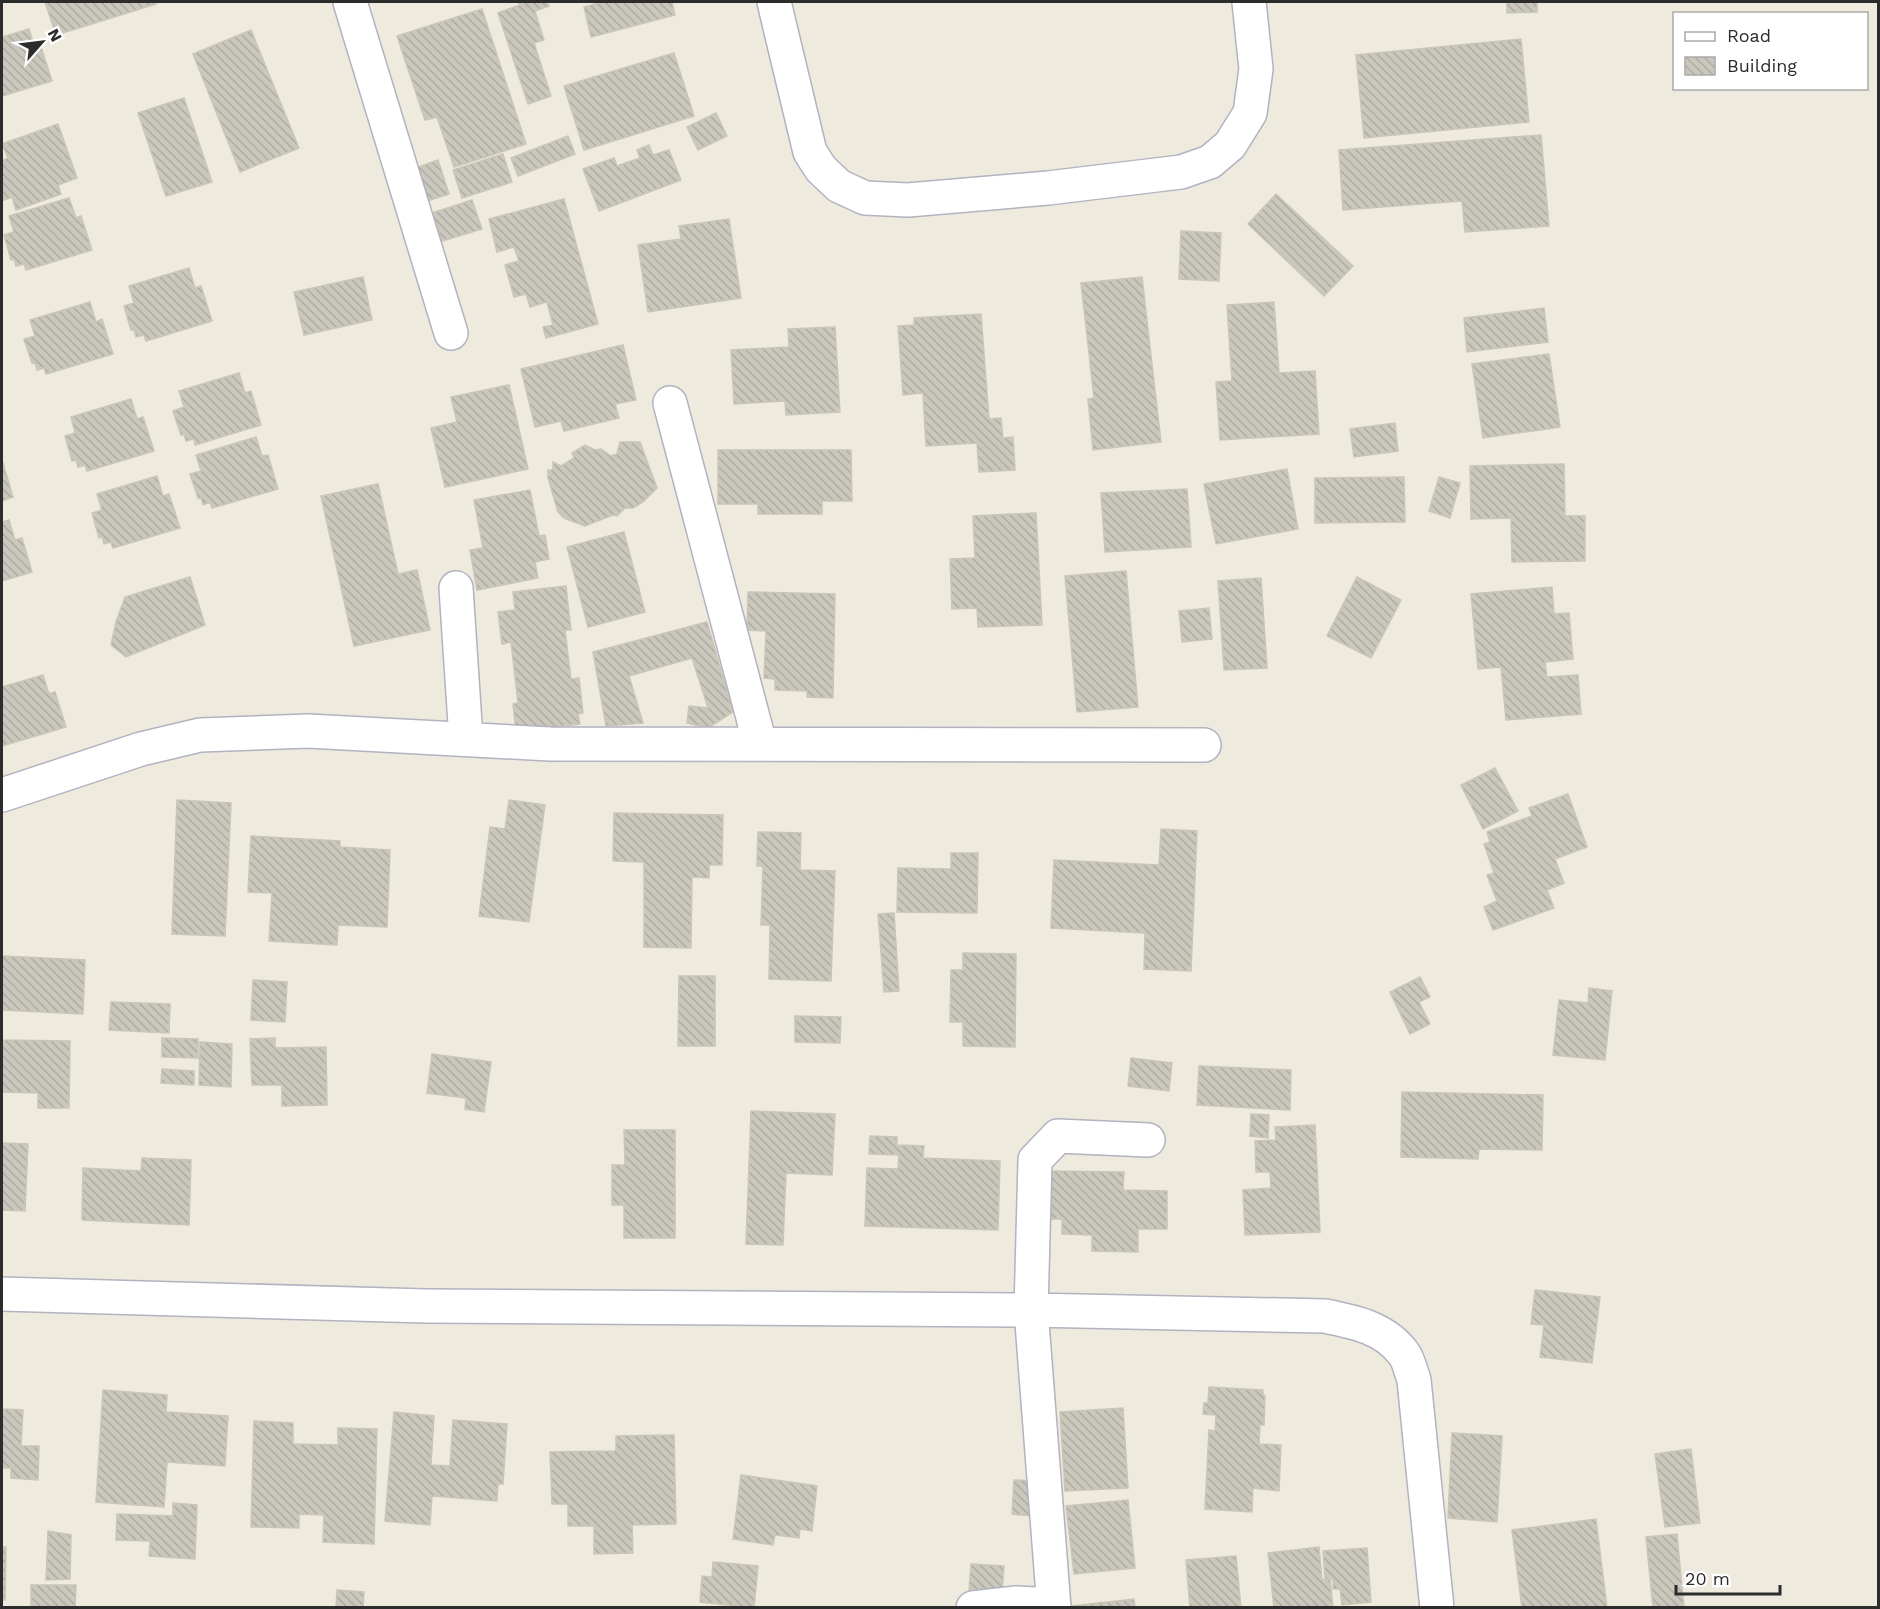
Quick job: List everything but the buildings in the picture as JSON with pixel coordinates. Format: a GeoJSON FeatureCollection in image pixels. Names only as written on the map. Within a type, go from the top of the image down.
{"type":"FeatureCollection","features":[{"type":"Feature","properties":{"kind":"street"},"geometry":{"type":"LineString","coordinates":[[350,2],[451,333]]}},
{"type":"Feature","properties":{"kind":"street"},"geometry":{"type":"LineString","coordinates":[[774,2],[810,152],[821,169],[839,186],[865,198],[908,200],[1048,188],[1180,172],[1210,162],[1230,145],[1250,113],[1256,69],[1249,2]]}},
{"type":"Feature","properties":{"kind":"street"},"geometry":{"type":"LineString","coordinates":[[670,403],[760,744]]}},
{"type":"Feature","properties":{"kind":"street"},"geometry":{"type":"LineString","coordinates":[[456,588],[466,739]]}},
{"type":"Feature","properties":{"kind":"street"},"geometry":{"type":"LineString","coordinates":[[2,795],[141,749],[200,735],[309,731],[550,744],[1204,745]]}},
{"type":"Feature","properties":{"kind":"street"},"geometry":{"type":"LineString","coordinates":[[973,1608],[1016,1603],[1054,1606],[1031,1310],[1035,1160],[1058,1136],[1148,1140]]}},
{"type":"Feature","properties":{"kind":"street"},"geometry":{"type":"LineString","coordinates":[[2,1294],[426,1306],[1031,1310],[1325,1316],[1355,1322],[1384,1334],[1404,1354],[1414,1380],[1437,1608]]}}]}
